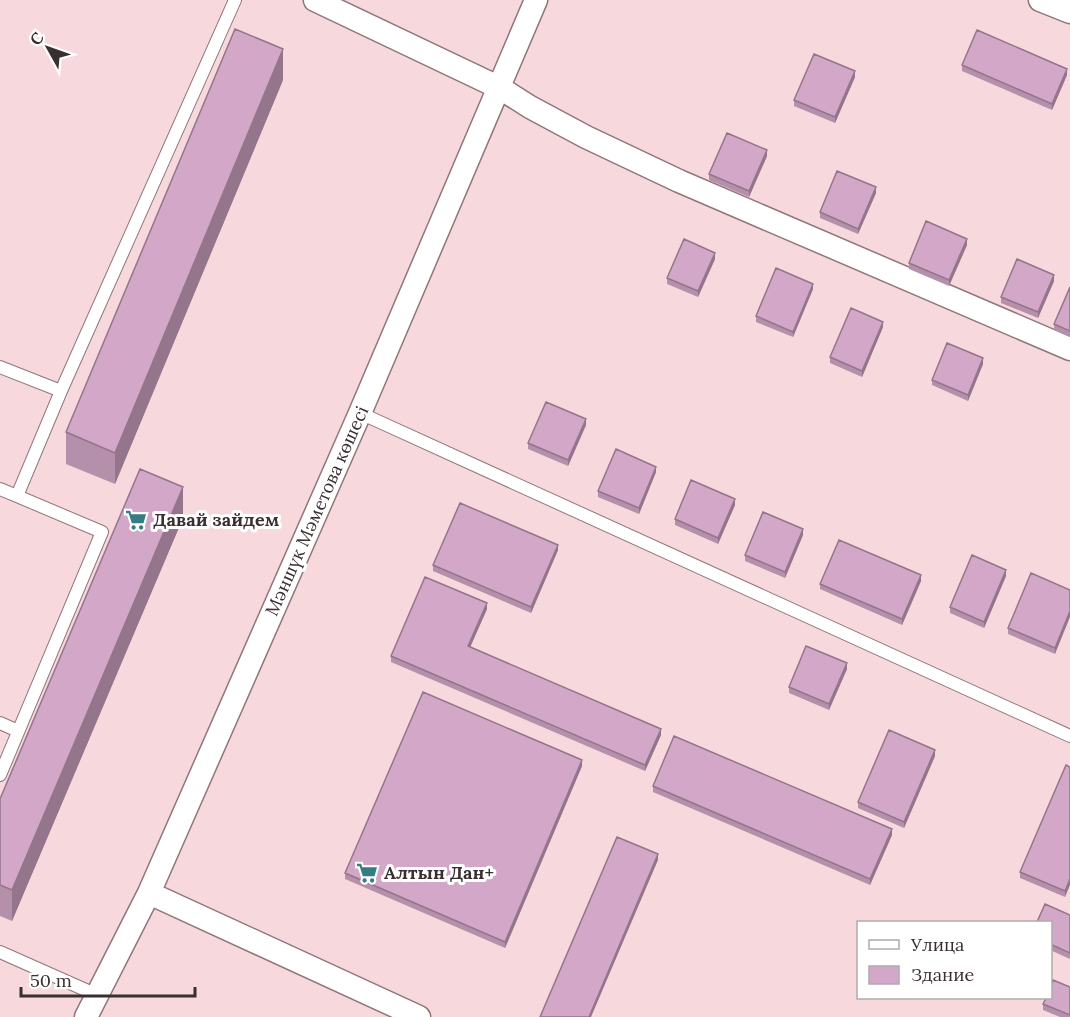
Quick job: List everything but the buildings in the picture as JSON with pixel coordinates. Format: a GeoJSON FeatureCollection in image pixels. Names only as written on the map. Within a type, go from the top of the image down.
{"type":"FeatureCollection","features":[{"type":"Feature","properties":{"kind":"street"},"geometry":{"type":"LineString","coordinates":[[315,0],[500,88],[586,137],[679,181],[1070,349]]}},
{"type":"Feature","properties":{"kind":"street","name":"Мәншүк Мәметова көшесі"},"geometry":{"type":"LineString","coordinates":[[86,1017],[149,893],[360,413],[536,0]]}},
{"type":"Feature","properties":{"kind":"street"},"geometry":{"type":"LineString","coordinates":[[1040,0],[1070,12]]}},
{"type":"Feature","properties":{"kind":"street"},"geometry":{"type":"LineString","coordinates":[[149,893],[418,1017]]}},
{"type":"Feature","properties":{"kind":"lane"},"geometry":{"type":"LineString","coordinates":[[17,496],[61,391],[236,0]]}},
{"type":"Feature","properties":{"kind":"lane"},"geometry":{"type":"LineString","coordinates":[[0,367],[61,391]]}},
{"type":"Feature","properties":{"kind":"lane"},"geometry":{"type":"LineString","coordinates":[[360,413],[1070,736]]}},
{"type":"Feature","properties":{"kind":"lane"},"geometry":{"type":"LineString","coordinates":[[0,489],[102,532],[0,775]]}},
{"type":"Feature","properties":{"kind":"lane"},"geometry":{"type":"LineString","coordinates":[[0,723],[18,731]]}},
{"type":"Feature","properties":{"kind":"lane"},"geometry":{"type":"LineString","coordinates":[[0,952],[97,995]]}},
{"type":"Feature","properties":{"kind":"place","name":"Давай зайдем"},"geometry":{"type":"Point","coordinates":[136,520]}},
{"type":"Feature","properties":{"kind":"place","name":"Алтын Дан+"},"geometry":{"type":"Point","coordinates":[367,873]}}]}
